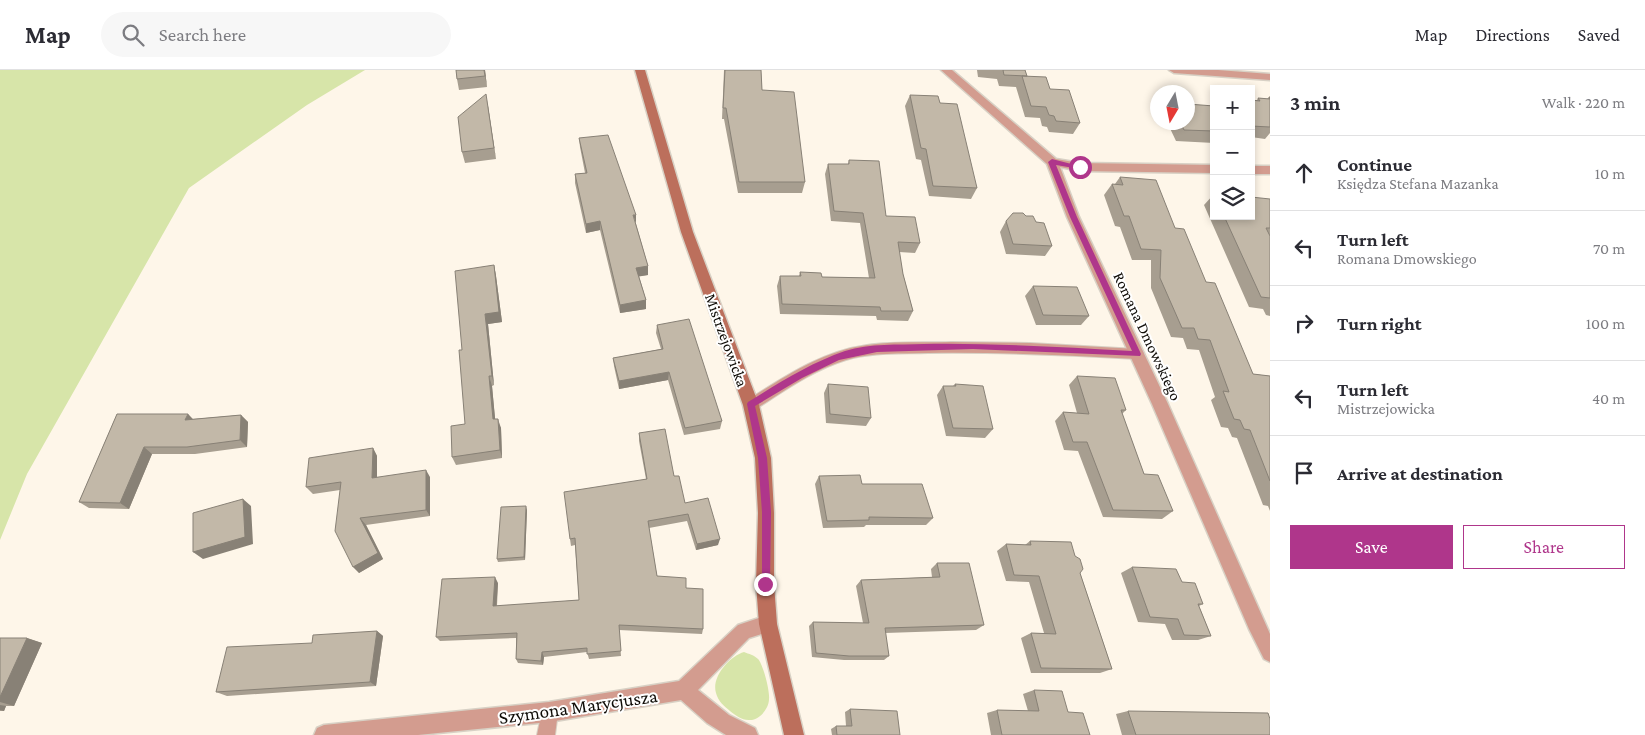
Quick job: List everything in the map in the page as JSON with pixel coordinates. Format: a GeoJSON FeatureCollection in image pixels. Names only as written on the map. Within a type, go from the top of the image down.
{"type":"FeatureCollection","features":[{"type":"Feature","properties":{"kind":"street","name":"Mistrzejowicka"},"geometry":{"type":"LineString","coordinates":[[640,70],[687,232],[751,404],[763,458],[766,512],[765,584],[768,624],[794,735]]}},
{"type":"Feature","properties":{"kind":"street","name":"Romana Dmowskiego"},"geometry":{"type":"LineString","coordinates":[[946,70],[1052,162],[1073,217],[1138,354],[1255,623],[1270,653]]}},
{"type":"Feature","properties":{"kind":"street"},"geometry":{"type":"LineString","coordinates":[[1174,70],[1270,77]]}},
{"type":"Feature","properties":{"kind":"street"},"geometry":{"type":"LineString","coordinates":[[1052,162],[1080,167],[1210,169]]}},
{"type":"Feature","properties":{"kind":"street"},"geometry":{"type":"LineString","coordinates":[[1255,170],[1270,170]]}},
{"type":"Feature","properties":{"kind":"street"},"geometry":{"type":"LineString","coordinates":[[748,735],[741,733],[708,712],[684,690],[744,631],[768,624]]}},
{"type":"Feature","properties":{"kind":"street","name":"Szymona Marycjusza"},"geometry":{"type":"LineString","coordinates":[[324,735],[549,712],[684,690]]}},
{"type":"Feature","properties":{"kind":"lane"},"geometry":{"type":"LineString","coordinates":[[751,404],[799,375],[836,358],[847,354],[877,349],[973,346],[1138,354]]}},
{"type":"Feature","properties":{"kind":"lane"},"geometry":{"type":"LineString","coordinates":[[546,735],[549,712]]}},
{"type":"Feature","properties":{"kind":"green space"},"geometry":{"type":"Polygon","coordinates":[[[0,70],[365,70],[307,105],[189,188],[27,474],[0,540],[0,70]]]}},
{"type":"Feature","properties":{"kind":"green space"},"geometry":{"type":"Polygon","coordinates":[[[744,652],[755,656],[760,662],[766,678],[769,695],[769,702],[763,713],[757,718],[750,720],[739,717],[723,705],[717,696],[715,687],[716,680],[723,668],[733,658],[744,652]]]}},
{"type":"Feature","properties":{"kind":"building"},"geometry":{"type":"Polygon","coordinates":[[[456,70],[484,70],[485,76],[457,79],[456,70]]]}},
{"type":"Feature","properties":{"kind":"building"},"geometry":{"type":"Polygon","coordinates":[[[725,70],[761,70],[762,90],[794,92],[805,182],[739,182],[726,108],[723,108],[725,70]]]}},
{"type":"Feature","properties":{"kind":"building"},"geometry":{"type":"Polygon","coordinates":[[[1003,70],[1025,70],[1027,76],[1004,75],[1003,70]]]}},
{"type":"Feature","properties":{"kind":"building"},"geometry":{"type":"Polygon","coordinates":[[[1022,76],[1046,77],[1050,89],[1069,90],[1080,123],[1056,121],[1054,116],[1049,115],[1046,107],[1031,106],[1022,76]]]}},
{"type":"Feature","properties":{"kind":"building"},"geometry":{"type":"Polygon","coordinates":[[[486,94],[494,148],[462,152],[458,117],[486,94]]]}},
{"type":"Feature","properties":{"kind":"building"},"geometry":{"type":"Polygon","coordinates":[[[910,95],[938,96],[940,103],[957,104],[977,188],[933,186],[926,149],[921,148],[910,95]]]}},
{"type":"Feature","properties":{"kind":"building"},"geometry":{"type":"Polygon","coordinates":[[[1258,98],[1270,99],[1270,127],[1255,126],[1255,100],[1260,101],[1258,98]]]}},
{"type":"Feature","properties":{"kind":"building"},"geometry":{"type":"Polygon","coordinates":[[[1195,105],[1210,106],[1210,131],[1184,130],[1195,130],[1195,105]]]}},
{"type":"Feature","properties":{"kind":"building"},"geometry":{"type":"Polygon","coordinates":[[[608,135],[636,215],[633,215],[648,266],[636,268],[646,300],[620,305],[600,221],[586,224],[575,174],[587,173],[579,138],[608,135]]]}},
{"type":"Feature","properties":{"kind":"building"},"geometry":{"type":"Polygon","coordinates":[[[849,160],[879,161],[886,216],[915,217],[920,243],[898,242],[903,274],[913,311],[881,311],[880,307],[782,304],[780,276],[801,276],[800,272],[821,273],[822,277],[875,278],[863,213],[834,211],[828,164],[849,164],[849,160]]]}},
{"type":"Feature","properties":{"kind":"building"},"geometry":{"type":"Polygon","coordinates":[[[1120,177],[1156,180],[1175,228],[1184,229],[1206,282],[1215,283],[1253,374],[1270,376],[1270,481],[1250,430],[1244,429],[1240,420],[1234,419],[1223,391],[1229,392],[1210,340],[1198,339],[1194,328],[1182,328],[1160,278],[1161,250],[1141,249],[1129,216],[1124,216],[1112,184],[1123,185],[1120,177]]]}},
{"type":"Feature","properties":{"kind":"building"},"geometry":{"type":"Polygon","coordinates":[[[1255,197],[1270,199],[1270,228],[1266,228],[1270,236],[1270,298],[1261,297],[1226,220],[1255,220],[1255,197]]]}},
{"type":"Feature","properties":{"kind":"building"},"geometry":{"type":"Polygon","coordinates":[[[1013,213],[1033,216],[1036,222],[1044,223],[1052,246],[1013,244],[1006,221],[1013,213]]]}},
{"type":"Feature","properties":{"kind":"building"},"geometry":{"type":"Polygon","coordinates":[[[494,265],[499,312],[485,314],[492,376],[489,376],[493,419],[498,419],[500,450],[452,457],[451,426],[465,424],[459,350],[462,350],[455,271],[494,265]]]}},
{"type":"Feature","properties":{"kind":"building"},"geometry":{"type":"Polygon","coordinates":[[[1033,286],[1077,287],[1089,316],[1043,315],[1033,286]]]}},
{"type":"Feature","properties":{"kind":"building"},"geometry":{"type":"Polygon","coordinates":[[[689,319],[722,421],[685,428],[669,372],[619,381],[613,358],[663,349],[657,325],[689,319]]]}},
{"type":"Feature","properties":{"kind":"building"},"geometry":{"type":"Polygon","coordinates":[[[1077,376],[1115,378],[1126,410],[1121,410],[1144,474],[1158,475],[1173,511],[1113,510],[1087,442],[1073,442],[1063,412],[1089,414],[1077,376]]]}},
{"type":"Feature","properties":{"kind":"building"},"geometry":{"type":"Polygon","coordinates":[[[828,384],[868,387],[871,418],[830,414],[828,384]]]}},
{"type":"Feature","properties":{"kind":"building"},"geometry":{"type":"Polygon","coordinates":[[[955,384],[983,386],[993,429],[953,428],[943,386],[956,386],[955,384]]]}},
{"type":"Feature","properties":{"kind":"building"},"geometry":{"type":"Polygon","coordinates":[[[117,414],[188,414],[185,420],[241,415],[240,440],[187,447],[144,447],[120,503],[79,502],[117,414]]]}},
{"type":"Feature","properties":{"kind":"building"},"geometry":{"type":"Polygon","coordinates":[[[665,429],[674,476],[679,476],[685,503],[708,498],[720,539],[697,544],[688,514],[648,521],[657,576],[686,578],[686,588],[703,589],[703,629],[619,625],[621,651],[587,654],[587,648],[542,652],[541,661],[516,659],[517,633],[436,637],[442,579],[495,577],[493,606],[579,600],[575,538],[570,539],[564,492],[647,479],[639,433],[665,429]]]}},
{"type":"Feature","properties":{"kind":"building"},"geometry":{"type":"Polygon","coordinates":[[[373,448],[372,478],[426,470],[426,510],[360,518],[378,553],[353,567],[335,531],[341,482],[306,487],[309,458],[373,448]]]}},
{"type":"Feature","properties":{"kind":"building"},"geometry":{"type":"Polygon","coordinates":[[[860,475],[862,484],[922,484],[933,518],[869,517],[869,520],[827,521],[819,476],[860,475]]]}},
{"type":"Feature","properties":{"kind":"building"},"geometry":{"type":"Polygon","coordinates":[[[243,499],[245,537],[193,552],[193,513],[243,499]]]}},
{"type":"Feature","properties":{"kind":"building"},"geometry":{"type":"Polygon","coordinates":[[[526,506],[524,557],[497,559],[501,507],[526,506]]]}},
{"type":"Feature","properties":{"kind":"building"},"geometry":{"type":"Polygon","coordinates":[[[1030,541],[1071,542],[1075,556],[1080,559],[1083,569],[1080,573],[1112,669],[1041,668],[1031,633],[1056,634],[1039,576],[1014,575],[1006,544],[1031,545],[1030,541]]]}},
{"type":"Feature","properties":{"kind":"building"},"geometry":{"type":"Polygon","coordinates":[[[937,563],[969,563],[984,625],[885,628],[889,656],[849,656],[816,653],[813,622],[869,623],[861,580],[940,577],[937,563]]]}},
{"type":"Feature","properties":{"kind":"building"},"geometry":{"type":"Polygon","coordinates":[[[1132,567],[1176,569],[1182,582],[1195,583],[1203,604],[1198,604],[1211,636],[1184,635],[1178,619],[1150,617],[1132,567]]]}},
{"type":"Feature","properties":{"kind":"building"},"geometry":{"type":"Polygon","coordinates":[[[377,631],[370,682],[216,692],[227,647],[312,643],[313,635],[377,631]]]}},
{"type":"Feature","properties":{"kind":"building"},"geometry":{"type":"Polygon","coordinates":[[[0,638],[27,638],[0,697],[0,638]]]}},
{"type":"Feature","properties":{"kind":"building"},"geometry":{"type":"Polygon","coordinates":[[[1034,690],[1062,691],[1068,712],[1083,713],[1090,735],[1002,735],[997,710],[1039,711],[1034,690]]]}},
{"type":"Feature","properties":{"kind":"building"},"geometry":{"type":"Polygon","coordinates":[[[850,709],[897,711],[900,735],[837,735],[836,726],[852,726],[850,709]]]}},
{"type":"Feature","properties":{"kind":"building"},"geometry":{"type":"Polygon","coordinates":[[[1128,711],[1268,713],[1270,735],[1136,735],[1128,711]]]}},
{"type":"Feature","properties":{"kind":"route"},"geometry":{"type":"LineString","coordinates":[[765,584],[766,512],[763,458],[751,404],[799,375],[836,358],[861,351],[973,346],[1138,354],[1073,217],[1052,162],[1080,167]]}}]}
